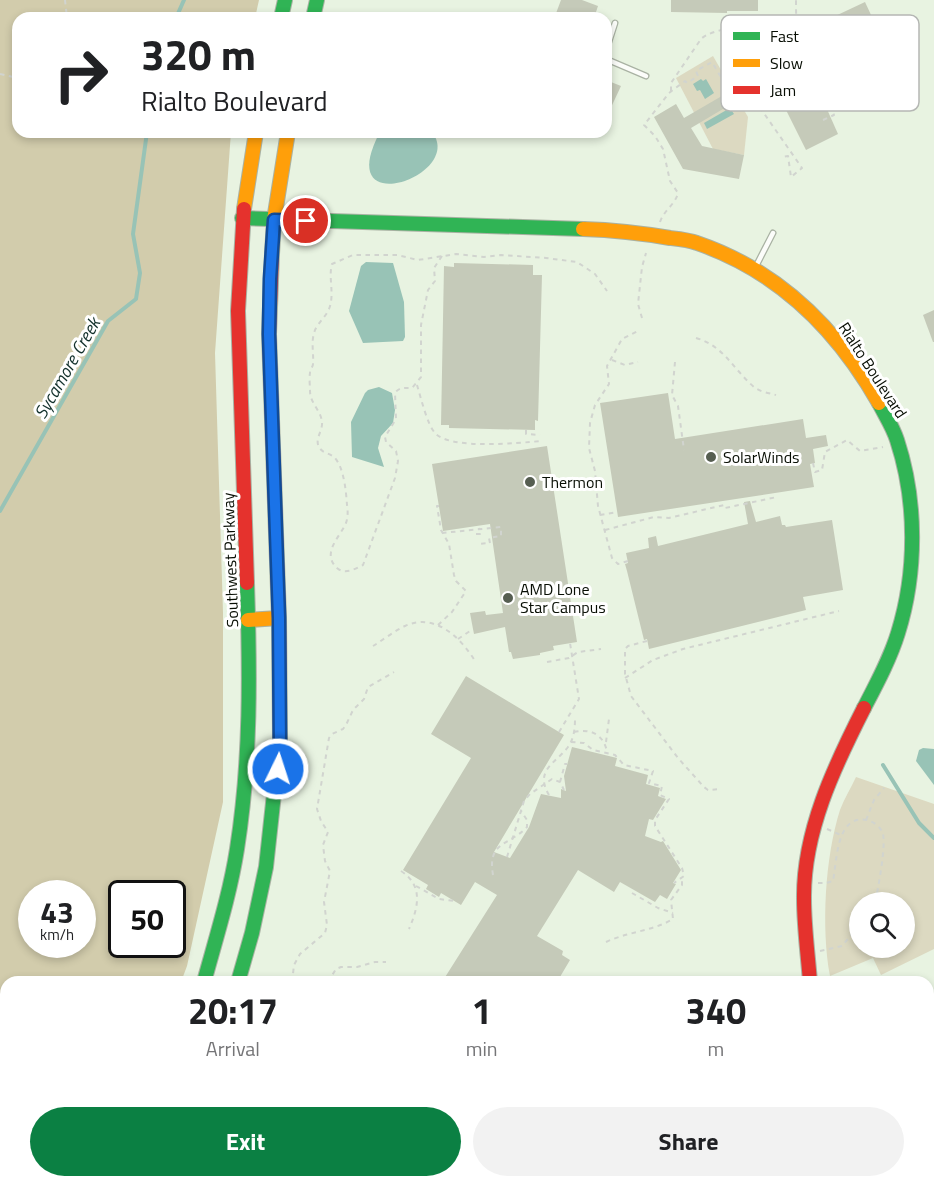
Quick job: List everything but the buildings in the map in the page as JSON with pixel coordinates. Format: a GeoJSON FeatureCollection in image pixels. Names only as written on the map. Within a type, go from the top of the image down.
{"type":"FeatureCollection","features":[{"type":"Feature","properties":{"kind":"main road","name":"Southwest Parkway"},"geometry":{"type":"LineString","coordinates":[[206,976],[224,911],[243,810],[249,731],[248,620],[238,311],[242,218],[255,138]]}},
{"type":"Feature","properties":{"kind":"main road"},"geometry":{"type":"LineString","coordinates":[[240,976],[252,933],[266,867],[280,750],[279,618],[269,334],[274,220],[287,138]]}},
{"type":"Feature","properties":{"kind":"main road","name":"Rialto Boulevard"},"geometry":{"type":"LineString","coordinates":[[242,218],[632,231],[696,242],[755,269],[784,288],[832,333],[877,400],[897,438],[907,480],[913,534],[908,587],[898,634],[874,690],[840,755],[816,821],[808,856],[804,898],[810,976]]}},
{"type":"Feature","properties":{"kind":"main road"},"geometry":{"type":"LineString","coordinates":[[248,620],[279,618]]}},
{"type":"Feature","properties":{"kind":"lane"},"geometry":{"type":"LineString","coordinates":[[612,32],[615,23]]}},
{"type":"Feature","properties":{"kind":"lane"},"geometry":{"type":"LineString","coordinates":[[612,62],[646,76]]}},
{"type":"Feature","properties":{"kind":"lane"},"geometry":{"type":"LineString","coordinates":[[755,269],[773,233]]}},
{"type":"Feature","properties":{"kind":"path"},"geometry":{"type":"LineString","coordinates":[[671,91],[671,83],[702,39],[708,33],[721,31]]}},
{"type":"Feature","properties":{"kind":"path"},"geometry":{"type":"LineString","coordinates":[[660,222],[665,210],[678,193],[670,181],[663,149],[644,124],[671,91],[698,76],[696,71],[712,62],[721,77]]}},
{"type":"Feature","properties":{"kind":"path"},"geometry":{"type":"LineString","coordinates":[[762,111],[802,168],[791,177],[788,156],[781,157]]}},
{"type":"Feature","properties":{"kind":"path"},"geometry":{"type":"LineString","coordinates":[[823,120],[834,115],[832,111]]}},
{"type":"Feature","properties":{"kind":"path"},"geometry":{"type":"LineString","coordinates":[[642,318],[638,304],[646,253]]}},
{"type":"Feature","properties":{"kind":"path"},"geometry":{"type":"LineString","coordinates":[[441,256],[434,268],[435,281],[425,302],[421,325],[421,377],[412,388],[398,390],[395,393],[396,419],[386,437],[386,442],[396,451],[398,461],[394,477],[363,565],[353,570],[339,569],[330,555],[348,516],[342,473],[336,459],[321,451],[318,446],[321,419],[310,391],[313,339],[316,328],[329,309],[333,289],[332,264],[352,255],[397,255],[418,260],[441,256],[456,254],[484,257],[512,255],[577,262],[595,274],[607,291]]}},
{"type":"Feature","properties":{"kind":"path"},"geometry":{"type":"LineString","coordinates":[[628,561],[621,564],[614,562],[600,515],[595,471],[589,448],[589,431],[595,405],[609,384],[606,369],[622,339],[638,331]]}},
{"type":"Feature","properties":{"kind":"path"},"geometry":{"type":"LineString","coordinates":[[696,338],[722,351],[755,388],[776,395]]}},
{"type":"Feature","properties":{"kind":"path"},"geometry":{"type":"LineString","coordinates":[[611,359],[626,365],[638,362]]}},
{"type":"Feature","properties":{"kind":"path"},"geometry":{"type":"LineString","coordinates":[[675,363],[672,395],[678,406],[684,450]]}},
{"type":"Feature","properties":{"kind":"path"},"geometry":{"type":"LineString","coordinates":[[417,384],[436,434],[448,441],[506,444],[541,441]]}},
{"type":"Feature","properties":{"kind":"path"},"geometry":{"type":"LineString","coordinates":[[526,430],[526,434],[540,435]]}},
{"type":"Feature","properties":{"kind":"path"},"geometry":{"type":"LineString","coordinates":[[813,464],[815,472],[822,470],[825,452],[847,440],[860,451],[883,447]]}},
{"type":"Feature","properties":{"kind":"path"},"geometry":{"type":"LineString","coordinates":[[605,530],[659,516],[669,518],[724,505],[724,508],[777,497]]}},
{"type":"Feature","properties":{"kind":"path"},"geometry":{"type":"LineString","coordinates":[[438,625],[452,612],[466,591],[456,581],[449,544],[442,533],[437,506],[439,506]]}},
{"type":"Feature","properties":{"kind":"path"},"geometry":{"type":"LineString","coordinates":[[600,515],[617,512]]}},
{"type":"Feature","properties":{"kind":"path"},"geometry":{"type":"LineString","coordinates":[[442,533],[501,527],[501,536],[489,538],[490,543],[477,544]]}},
{"type":"Feature","properties":{"kind":"path"},"geometry":{"type":"LineString","coordinates":[[476,534],[480,534],[479,528]]}},
{"type":"Feature","properties":{"kind":"path"},"geometry":{"type":"LineString","coordinates":[[625,678],[653,660],[683,649],[839,611]]}},
{"type":"Feature","properties":{"kind":"path"},"geometry":{"type":"LineString","coordinates":[[373,646],[405,626],[420,622],[445,628],[458,639],[475,661]]}},
{"type":"Feature","properties":{"kind":"path"},"geometry":{"type":"LineString","coordinates":[[458,639],[473,629]]}},
{"type":"Feature","properties":{"kind":"path"},"geometry":{"type":"LineString","coordinates":[[647,641],[625,649],[623,664],[631,696],[678,758],[708,790],[721,789]]}},
{"type":"Feature","properties":{"kind":"path"},"geometry":{"type":"LineString","coordinates":[[559,732],[579,699],[570,643]]}},
{"type":"Feature","properties":{"kind":"path"},"geometry":{"type":"LineString","coordinates":[[547,662],[569,658],[584,650],[601,649]]}},
{"type":"Feature","properties":{"kind":"path"},"geometry":{"type":"LineString","coordinates":[[293,976],[294,965],[300,954],[325,933],[327,925],[324,902],[330,871],[325,861],[323,845],[328,832],[317,809],[329,738],[343,729],[353,710],[364,699],[368,687],[394,672]]}},
{"type":"Feature","properties":{"kind":"path"},"geometry":{"type":"LineString","coordinates":[[549,795],[545,784],[547,770],[571,742],[575,719]]}},
{"type":"Feature","properties":{"kind":"path"},"geometry":{"type":"LineString","coordinates":[[607,753],[609,719]]}},
{"type":"Feature","properties":{"kind":"path"},"geometry":{"type":"LineString","coordinates":[[574,732],[587,732],[599,736],[606,745]]}},
{"type":"Feature","properties":{"kind":"path"},"geometry":{"type":"LineString","coordinates":[[571,742],[584,743],[588,748],[615,755],[624,765],[653,771],[649,783],[662,786],[660,795],[669,799],[655,820],[655,826],[682,868],[684,876],[682,885],[671,900],[673,919],[606,942]]}},
{"type":"Feature","properties":{"kind":"path"},"geometry":{"type":"LineString","coordinates":[[564,790],[560,782],[565,764],[567,764]]}},
{"type":"Feature","properties":{"kind":"path"},"geometry":{"type":"LineString","coordinates":[[507,856],[524,801],[552,779],[560,782]]}},
{"type":"Feature","properties":{"kind":"path"},"geometry":{"type":"LineString","coordinates":[[866,820],[874,800],[884,788]]}},
{"type":"Feature","properties":{"kind":"path"},"geometry":{"type":"LineString","coordinates":[[493,875],[492,861],[495,852],[502,843],[525,830],[528,824],[521,811]]}},
{"type":"Feature","properties":{"kind":"path"},"geometry":{"type":"LineString","coordinates":[[818,883],[826,884],[833,880],[841,835],[852,822],[866,820],[880,827],[884,842],[876,892]]}},
{"type":"Feature","properties":{"kind":"path"},"geometry":{"type":"LineString","coordinates":[[827,829],[841,835]]}},
{"type":"Feature","properties":{"kind":"path"},"geometry":{"type":"LineString","coordinates":[[401,871],[410,877],[415,886],[417,909],[409,929]]}},
{"type":"Feature","properties":{"kind":"path"},"geometry":{"type":"LineString","coordinates":[[674,883],[682,879]]}},
{"type":"Feature","properties":{"kind":"path"},"geometry":{"type":"LineString","coordinates":[[415,886],[439,899],[454,901]]}},
{"type":"Feature","properties":{"kind":"path"},"geometry":{"type":"LineString","coordinates":[[632,894],[657,908],[674,914]]}},
{"type":"Feature","properties":{"kind":"path"},"geometry":{"type":"LineString","coordinates":[[820,951],[842,946],[849,937]]}},
{"type":"Feature","properties":{"kind":"path"},"geometry":{"type":"LineString","coordinates":[[332,976],[336,969],[341,967],[386,962]]}},
{"type":"Feature","properties":{"kind":"shaded area"},"geometry":{"type":"Polygon","coordinates":[[[0,0],[259,0],[256,12],[12,12],[12,138],[231,138],[215,353],[223,613],[223,802],[183,976],[0,976],[0,0]]]}},
{"type":"Feature","properties":{"kind":"shaded area"},"geometry":{"type":"Polygon","coordinates":[[[713,56],[721,70],[721,111],[745,111],[748,117],[744,155],[713,149],[676,78],[713,56]]]}},
{"type":"Feature","properties":{"kind":"shaded area"},"geometry":{"type":"Polygon","coordinates":[[[856,777],[934,804],[934,949],[881,975],[873,958],[830,976],[827,957],[826,893],[831,849],[843,802],[856,777]]]}},
{"type":"Feature","properties":{"kind":"water"},"geometry":{"type":"Polygon","coordinates":[[[701,79],[703,81],[706,79],[714,93],[705,99],[693,84],[701,79]]]}},
{"type":"Feature","properties":{"kind":"water"},"geometry":{"type":"Polygon","coordinates":[[[725,111],[732,111],[734,114],[707,129],[704,123],[725,111]]]}},
{"type":"Feature","properties":{"kind":"water"},"geometry":{"type":"Polygon","coordinates":[[[378,138],[434,138],[438,148],[431,163],[418,175],[400,182],[384,183],[372,176],[370,160],[378,138]]]}},
{"type":"Feature","properties":{"kind":"water"},"geometry":{"type":"Polygon","coordinates":[[[366,262],[393,263],[404,302],[405,337],[403,341],[363,343],[349,311],[361,266],[366,262]]]}},
{"type":"Feature","properties":{"kind":"water"},"geometry":{"type":"Polygon","coordinates":[[[379,387],[392,393],[395,410],[393,423],[381,436],[378,448],[384,467],[352,457],[351,422],[365,393],[379,387]]]}},
{"type":"Feature","properties":{"kind":"water"},"geometry":{"type":"Polygon","coordinates":[[[934,749],[934,785],[916,761],[919,750],[934,749]]]}},
{"type":"Feature","properties":{"kind":"waterway","name":"Sycamore Creek"},"geometry":{"type":"LineString","coordinates":[[179,12],[184,0]]}},
{"type":"Feature","properties":{"kind":"waterway","name":"Sycamore Creek"},"geometry":{"type":"LineString","coordinates":[[0,511],[108,321],[136,299],[140,273],[133,234],[146,138]]}},
{"type":"Feature","properties":{"kind":"waterway"},"geometry":{"type":"LineString","coordinates":[[883,765],[919,823],[934,838]]}},
{"type":"Feature","properties":{"kind":"traffic: fast"},"geometry":{"type":"LineString","coordinates":[[282,12],[285,0]]}},
{"type":"Feature","properties":{"kind":"traffic: fast"},"geometry":{"type":"LineString","coordinates":[[314,12],[317,0]]}},
{"type":"Feature","properties":{"kind":"traffic: fast"},"geometry":{"type":"LineString","coordinates":[[242,218],[583,229]]}},
{"type":"Feature","properties":{"kind":"traffic: fast"},"geometry":{"type":"LineString","coordinates":[[864,708],[887,662],[898,633],[909,586],[911,561],[911,512],[904,463],[895,435],[879,403]]}},
{"type":"Feature","properties":{"kind":"traffic: fast"},"geometry":{"type":"LineString","coordinates":[[206,976],[231,883],[242,816],[248,716],[247,583]]}},
{"type":"Feature","properties":{"kind":"traffic: fast"},"geometry":{"type":"LineString","coordinates":[[240,976],[252,933],[266,867],[280,739]]}},
{"type":"Feature","properties":{"kind":"traffic: slow"},"geometry":{"type":"LineString","coordinates":[[244,209],[255,138]]}},
{"type":"Feature","properties":{"kind":"traffic: slow"},"geometry":{"type":"LineString","coordinates":[[272,254],[274,220],[287,138]]}},
{"type":"Feature","properties":{"kind":"traffic: slow"},"geometry":{"type":"LineString","coordinates":[[583,229],[627,232],[691,241],[727,255],[754,269],[780,286],[825,327],[879,403]]}},
{"type":"Feature","properties":{"kind":"traffic: slow"},"geometry":{"type":"LineString","coordinates":[[248,620],[279,618]]}},
{"type":"Feature","properties":{"kind":"traffic: jam"},"geometry":{"type":"LineString","coordinates":[[244,209],[238,311],[247,583]]}},
{"type":"Feature","properties":{"kind":"traffic: jam"},"geometry":{"type":"LineString","coordinates":[[272,254],[269,334],[279,618],[280,739]]}},
{"type":"Feature","properties":{"kind":"traffic: jam"},"geometry":{"type":"LineString","coordinates":[[809,976],[804,899],[809,849],[822,801],[864,708]]}},
{"type":"Feature","properties":{"kind":"place","name":"SolarWinds"},"geometry":{"type":"Point","coordinates":[711,457]}},
{"type":"Feature","properties":{"kind":"place","name":"Thermon"},"geometry":{"type":"Point","coordinates":[530,482]}},
{"type":"Feature","properties":{"kind":"place","name":"AMD Lone Star Campus"},"geometry":{"type":"Point","coordinates":[508,598]}},
{"type":"Feature","properties":{"kind":"route"},"geometry":{"type":"LineString","coordinates":[[278,769],[280,750],[279,618],[269,334],[270,279],[274,220],[306,221]]}}]}
